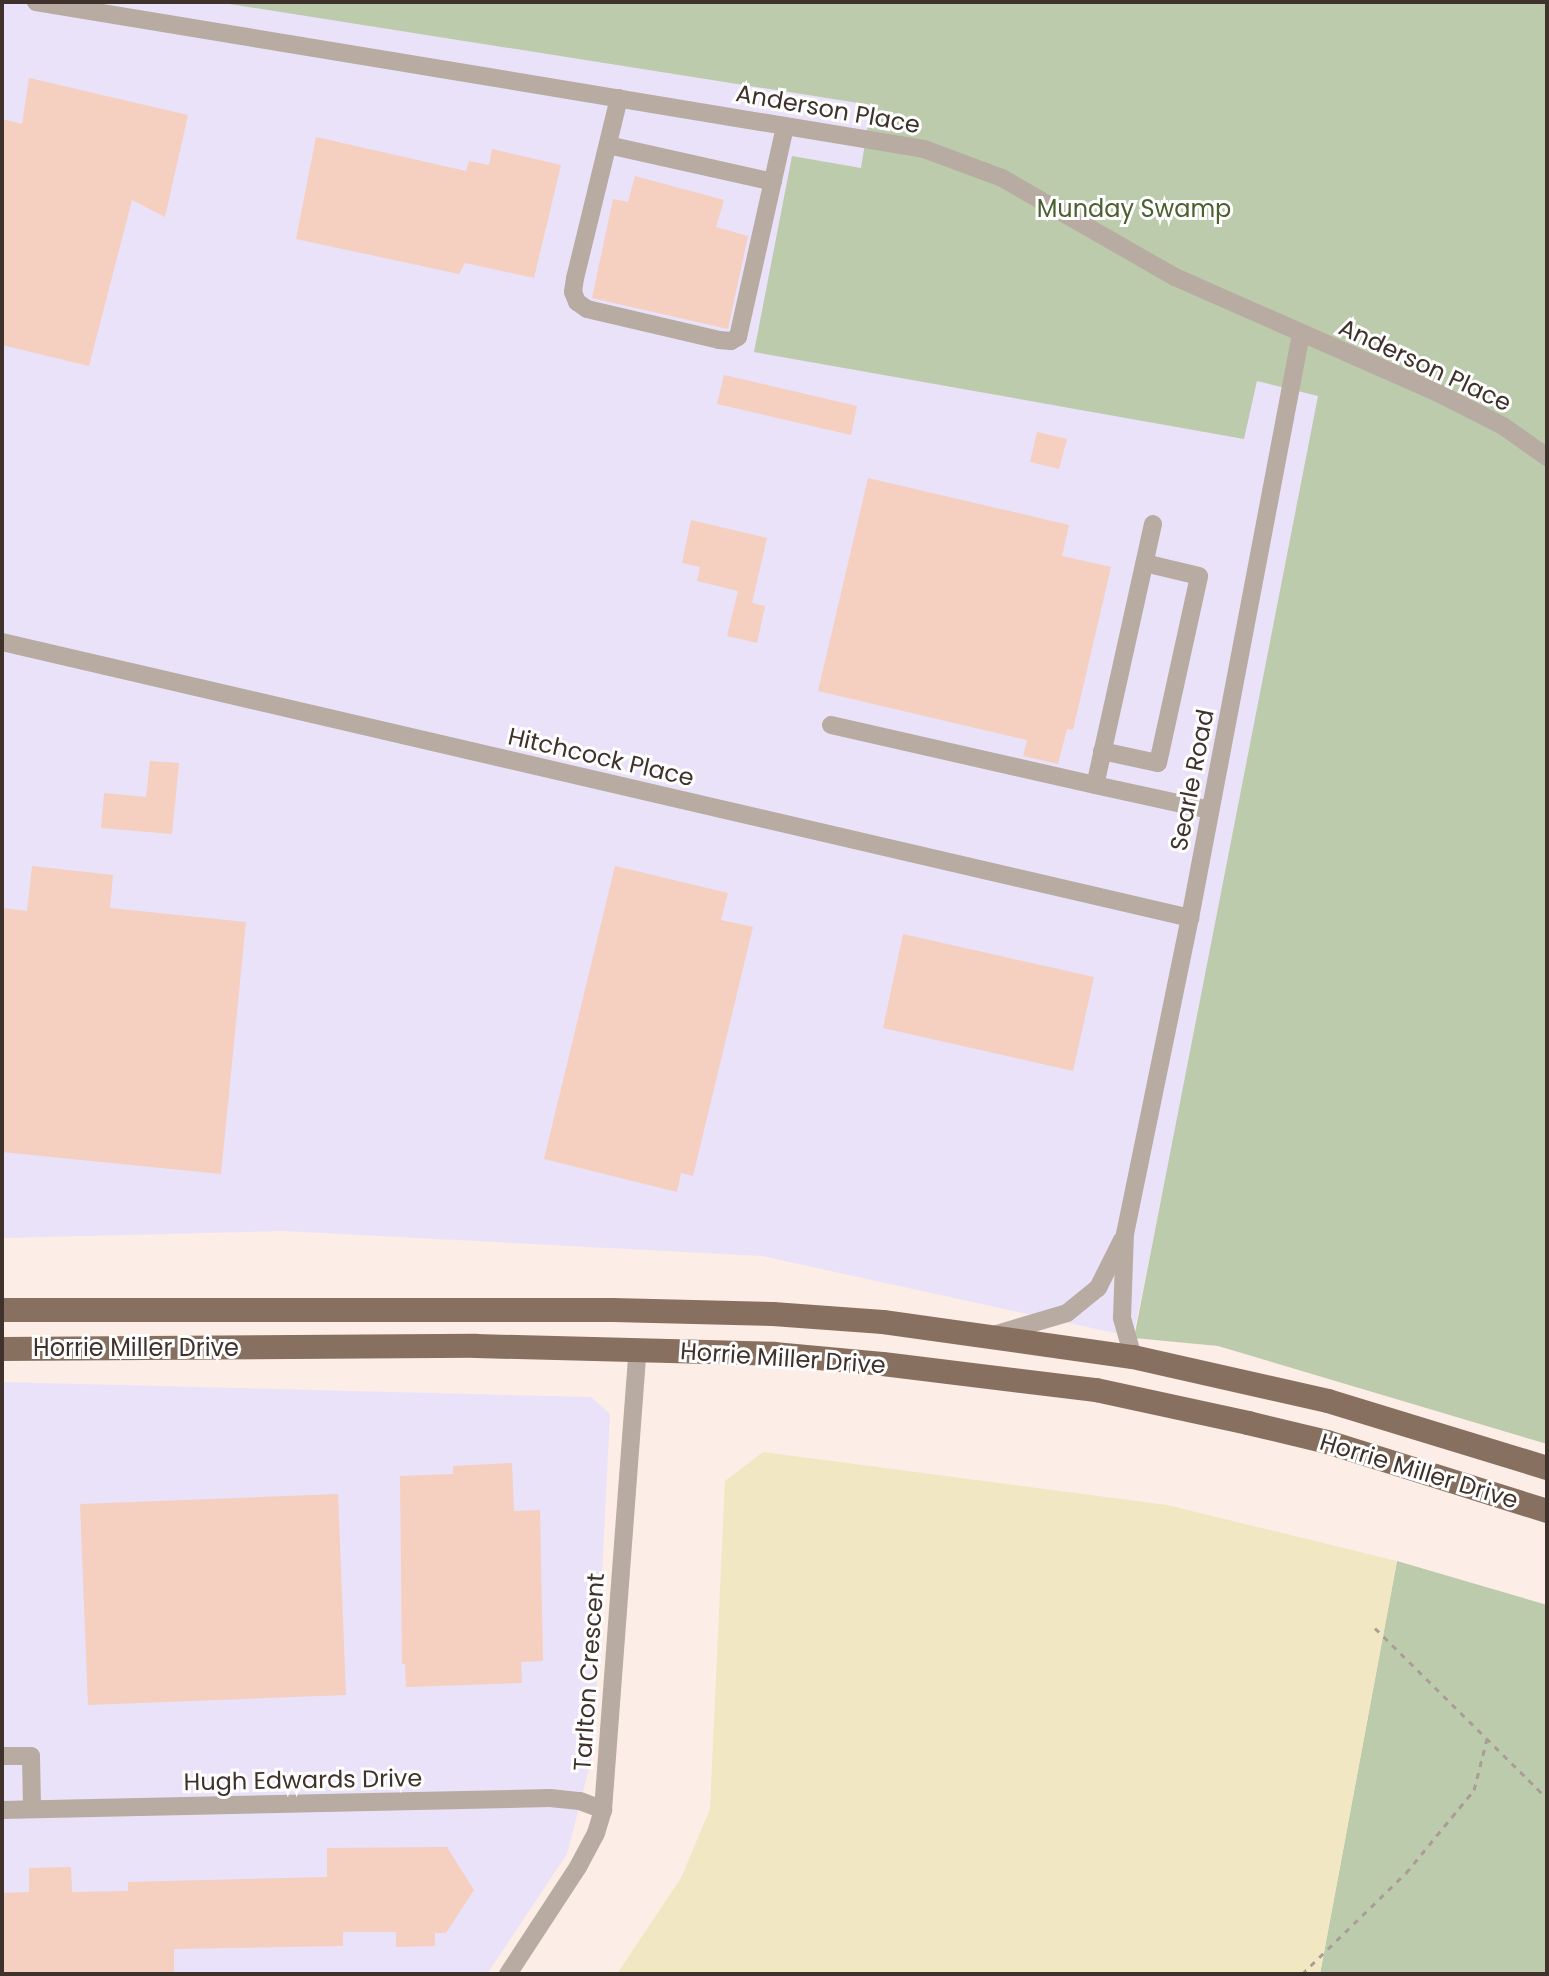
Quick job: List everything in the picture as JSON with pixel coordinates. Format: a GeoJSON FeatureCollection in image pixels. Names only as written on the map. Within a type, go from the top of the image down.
{"type":"FeatureCollection","features":[{"type":"Feature","properties":{"kind":"main road","name":"Horrie Miller Drive"},"geometry":{"type":"LineString","coordinates":[[2,1310],[700,1312],[883,1322],[1133,1357],[1328,1401],[1547,1468]]}},
{"type":"Feature","properties":{"kind":"main road","name":"Horrie Miller Drive"},"geometry":{"type":"LineString","coordinates":[[2,1349],[476,1346],[774,1354],[1096,1390],[1327,1442],[1547,1511]]}},
{"type":"Feature","properties":{"kind":"street","name":"Anderson Place"},"geometry":{"type":"LineString","coordinates":[[36,2],[895,142],[977,167],[1175,277],[1438,393],[1503,426],[1547,457]]}},
{"type":"Feature","properties":{"kind":"street"},"geometry":{"type":"LineString","coordinates":[[619,98],[575,278],[573,292],[577,302],[587,309],[719,340],[731,341],[738,337],[785,126]]}},
{"type":"Feature","properties":{"kind":"street"},"geometry":{"type":"LineString","coordinates":[[608,145],[773,182]]}},
{"type":"Feature","properties":{"kind":"street","name":"Searle Road"},"geometry":{"type":"LineString","coordinates":[[1133,1357],[1122,1318],[1125,1234],[1190,918],[1301,334]]}},
{"type":"Feature","properties":{"kind":"street"},"geometry":{"type":"LineString","coordinates":[[1095,785],[1153,524]]}},
{"type":"Feature","properties":{"kind":"street"},"geometry":{"type":"LineString","coordinates":[[1102,751],[1158,763],[1199,576],[1145,563]]}},
{"type":"Feature","properties":{"kind":"street","name":"Hitchcock Place"},"geometry":{"type":"LineString","coordinates":[[2,642],[1190,918]]}},
{"type":"Feature","properties":{"kind":"street"},"geometry":{"type":"LineString","coordinates":[[831,725],[1210,810]]}},
{"type":"Feature","properties":{"kind":"street","name":"Searle Road"},"geometry":{"type":"LineString","coordinates":[[993,1335],[1067,1313],[1098,1288],[1125,1234]]}},
{"type":"Feature","properties":{"kind":"street","name":"Tarlton Crescent"},"geometry":{"type":"LineString","coordinates":[[508,1974],[578,1867],[596,1833],[603,1810],[638,1349]]}},
{"type":"Feature","properties":{"kind":"street"},"geometry":{"type":"LineString","coordinates":[[2,1756],[31,1756],[32,1809]]}},
{"type":"Feature","properties":{"kind":"street","name":"Hugh Edwards Drive"},"geometry":{"type":"LineString","coordinates":[[2,1810],[550,1798],[580,1801],[603,1810]]}},
{"type":"Feature","properties":{"kind":"path"},"geometry":{"type":"LineString","coordinates":[[1375,1628],[1547,1798]]}},
{"type":"Feature","properties":{"kind":"path"},"geometry":{"type":"LineString","coordinates":[[1302,1974],[1406,1873],[1474,1790],[1487,1739]]}},
{"type":"Feature","properties":{"kind":"shaded area"},"geometry":{"type":"Polygon","coordinates":[[[2,2],[748,2],[883,98],[1335,329],[1218,928],[1133,1337],[762,1256],[283,1231],[2,1238],[2,2]]]}},
{"type":"Feature","properties":{"kind":"shaded area"},"geometry":{"type":"Polygon","coordinates":[[[2,1382],[591,1397],[610,1414],[593,1753],[567,1854],[487,1974],[2,1974],[2,1382]]]}},
{"type":"Feature","properties":{"kind":"green space","name":"Munday Swamp"},"geometry":{"type":"Polygon","coordinates":[[[217,2],[1547,2],[1547,1444],[1218,1346],[1134,1338],[1318,396],[1257,381],[1244,439],[754,352],[792,156],[861,168],[871,105],[217,2]]]}},
{"type":"Feature","properties":{"kind":"green space"},"geometry":{"type":"Polygon","coordinates":[[[1397,1561],[1547,1605],[1547,1974],[1320,1974],[1397,1561]]]}},
{"type":"Feature","properties":{"kind":"sand"},"geometry":{"type":"Polygon","coordinates":[[[763,1452],[1167,1505],[1397,1561],[1320,1974],[617,1974],[681,1878],[710,1809],[725,1481],[763,1452]]]}},
{"type":"Feature","properties":{"kind":"building"},"geometry":{"type":"Polygon","coordinates":[[[29,78],[188,115],[165,217],[132,200],[89,366],[2,345],[2,119],[22,124],[29,78]]]}},
{"type":"Feature","properties":{"kind":"building"},"geometry":{"type":"Polygon","coordinates":[[[316,137],[466,171],[469,161],[489,165],[492,149],[561,165],[534,278],[465,263],[459,274],[296,239],[316,137]]]}},
{"type":"Feature","properties":{"kind":"building"},"geometry":{"type":"Polygon","coordinates":[[[635,176],[724,200],[716,227],[748,236],[728,329],[592,298],[613,199],[628,202],[635,176]]]}},
{"type":"Feature","properties":{"kind":"building"},"geometry":{"type":"Polygon","coordinates":[[[724,375],[857,406],[851,435],[717,404],[724,375]]]}},
{"type":"Feature","properties":{"kind":"building"},"geometry":{"type":"Polygon","coordinates":[[[1037,432],[1067,439],[1059,469],[1030,462],[1037,432]]]}},
{"type":"Feature","properties":{"kind":"building"},"geometry":{"type":"Polygon","coordinates":[[[868,478],[1069,525],[1062,556],[1111,567],[1073,730],[1067,729],[1058,764],[1023,756],[1027,740],[818,691],[868,478]]]}},
{"type":"Feature","properties":{"kind":"building"},"geometry":{"type":"Polygon","coordinates":[[[691,520],[767,538],[752,603],[765,606],[757,643],[727,636],[738,591],[697,581],[700,567],[682,563],[691,520]]]}},
{"type":"Feature","properties":{"kind":"building"},"geometry":{"type":"Polygon","coordinates":[[[150,761],[179,763],[172,834],[101,828],[104,793],[146,797],[150,761]]]}},
{"type":"Feature","properties":{"kind":"building"},"geometry":{"type":"Polygon","coordinates":[[[32,866],[113,875],[110,908],[246,922],[221,1174],[2,1152],[2,908],[27,911],[32,866]]]}},
{"type":"Feature","properties":{"kind":"building"},"geometry":{"type":"Polygon","coordinates":[[[615,866],[728,893],[721,920],[753,927],[693,1176],[681,1173],[677,1192],[544,1159],[615,866]]]}},
{"type":"Feature","properties":{"kind":"building"},"geometry":{"type":"Polygon","coordinates":[[[903,934],[1094,977],[1073,1071],[883,1028],[903,934]]]}},
{"type":"Feature","properties":{"kind":"building"},"geometry":{"type":"Polygon","coordinates":[[[512,1463],[514,1511],[540,1510],[543,1661],[521,1662],[522,1683],[406,1687],[405,1664],[402,1664],[400,1476],[453,1474],[453,1466],[512,1463]]]}},
{"type":"Feature","properties":{"kind":"building"},"geometry":{"type":"Polygon","coordinates":[[[338,1494],[346,1695],[88,1705],[80,1504],[338,1494]]]}},
{"type":"Feature","properties":{"kind":"building"},"geometry":{"type":"Polygon","coordinates":[[[447,1847],[474,1890],[446,1933],[435,1933],[435,1946],[396,1947],[396,1932],[343,1932],[343,1946],[174,1949],[174,1974],[2,1974],[2,1893],[29,1892],[29,1868],[71,1867],[72,1892],[128,1891],[128,1882],[327,1877],[327,1848],[447,1847]]]}}]}
